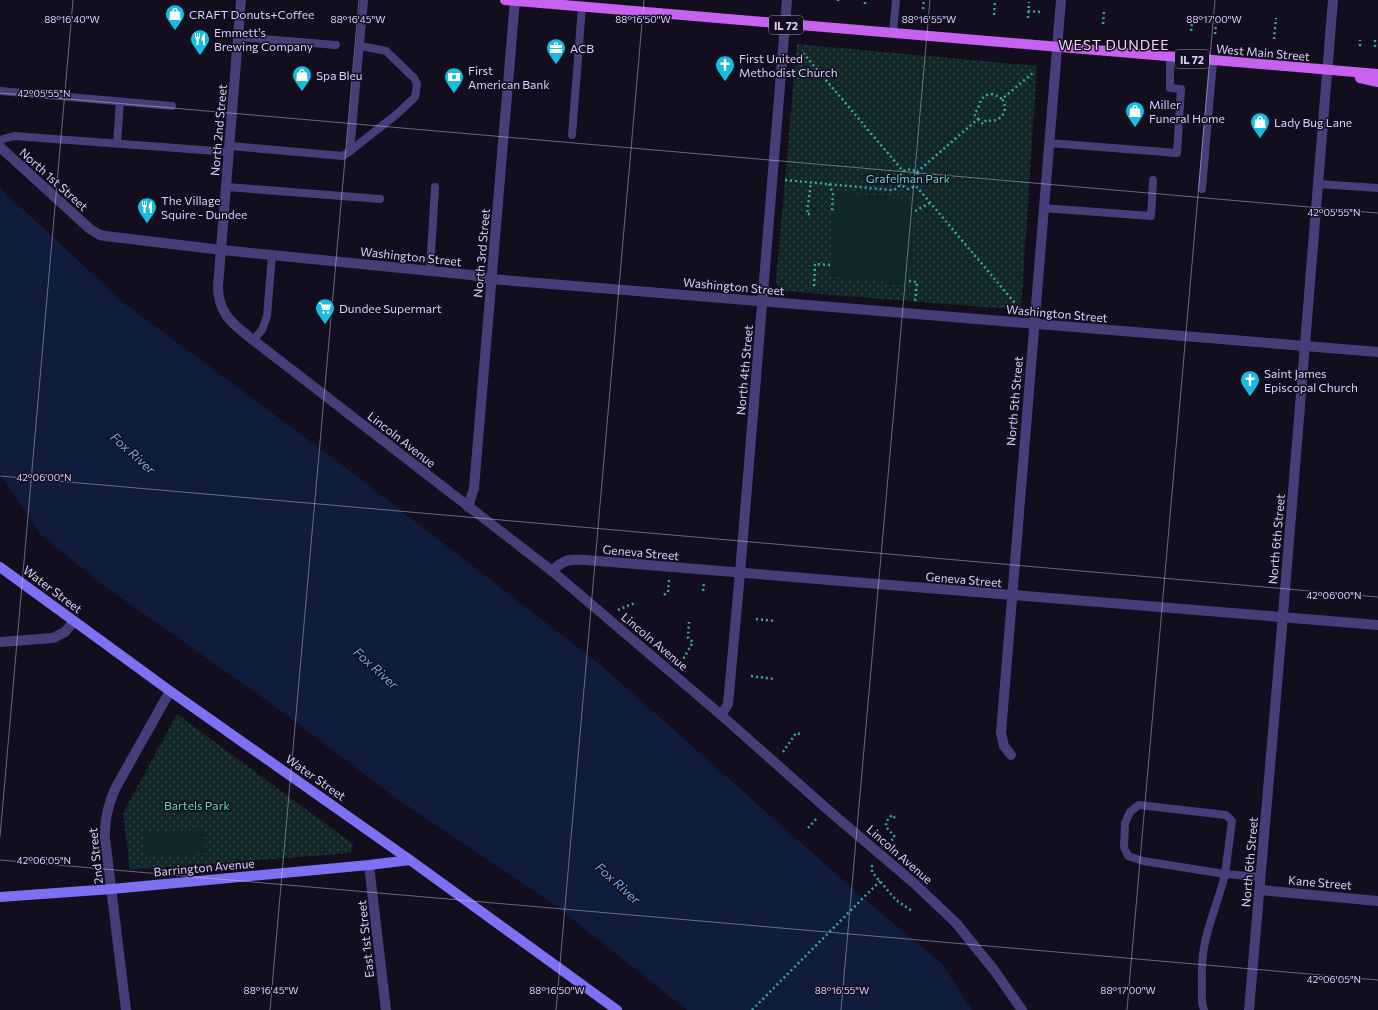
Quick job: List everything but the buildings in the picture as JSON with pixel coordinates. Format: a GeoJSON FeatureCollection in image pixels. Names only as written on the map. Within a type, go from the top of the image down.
{"type":"FeatureCollection","features":[{"type":"Feature","properties":{"kind":"main road","name":"West Main Street"},"geometry":{"type":"LineString","coordinates":[[505,0],[1326,71],[1378,74]]}},
{"type":"Feature","properties":{"kind":"main road","name":"West Main Street"},"geometry":{"type":"LineString","coordinates":[[1326,71],[1378,82]]}},
{"type":"Feature","properties":{"kind":"street","name":"North 2nd Street"},"geometry":{"type":"LineString","coordinates":[[238,328],[224,313],[220,302],[218,286],[241,0]]}},
{"type":"Feature","properties":{"kind":"street","name":"North 3rd Street"},"geometry":{"type":"LineString","coordinates":[[468,507],[474,488],[515,0]]}},
{"type":"Feature","properties":{"kind":"street","name":"North 4th Street"},"geometry":{"type":"LineString","coordinates":[[720,714],[728,704],[763,301],[787,0]]}},
{"type":"Feature","properties":{"kind":"street","name":"North 5th Street"},"geometry":{"type":"LineString","coordinates":[[1011,754],[1004,746],[1001,734],[1061,0]]}},
{"type":"Feature","properties":{"kind":"street","name":"North 6th Street"},"geometry":{"type":"LineString","coordinates":[[1249,1010],[1283,617],[1326,71],[1333,0]]}},
{"type":"Feature","properties":{"kind":"street","name":"North 1st Street"},"geometry":{"type":"LineString","coordinates":[[0,147],[90,229]]}},
{"type":"Feature","properties":{"kind":"street","name":"Washington Street"},"geometry":{"type":"LineString","coordinates":[[90,229],[100,235],[105,236],[222,250],[430,270],[492,278],[1034,325],[1378,352]]}},
{"type":"Feature","properties":{"kind":"street","name":"Lincoln Avenue"},"geometry":{"type":"LineString","coordinates":[[238,328],[552,571],[720,714],[932,899],[956,922],[994,970],[1022,1010]]}},
{"type":"Feature","properties":{"kind":"street","name":"Geneva Street"},"geometry":{"type":"LineString","coordinates":[[552,571],[563,561],[579,560],[1378,626]]}},
{"type":"Feature","properties":{"kind":"street","name":"Water Street"},"geometry":{"type":"LineString","coordinates":[[0,566],[170,691],[410,860],[617,1010]]}},
{"type":"Feature","properties":{"kind":"street"},"geometry":{"type":"LineString","coordinates":[[0,642],[53,638],[66,632],[74,621]]}},
{"type":"Feature","properties":{"kind":"street","name":"2nd Street"},"geometry":{"type":"LineString","coordinates":[[126,1010],[104,831],[108,805],[115,789],[170,691]]}},
{"type":"Feature","properties":{"kind":"street","name":"Barrington Avenue"},"geometry":{"type":"LineString","coordinates":[[0,897],[112,889],[410,860]]}},
{"type":"Feature","properties":{"kind":"street","name":"East 1st Street"},"geometry":{"type":"LineString","coordinates":[[369,865],[386,1010]]}},
{"type":"Feature","properties":{"kind":"street","name":"Kane Street"},"geometry":{"type":"LineString","coordinates":[[1260,890],[1378,901]]}},
{"type":"Feature","properties":{"kind":"lane"},"geometry":{"type":"LineString","coordinates":[[350,151],[364,0]]}},
{"type":"Feature","properties":{"kind":"lane"},"geometry":{"type":"LineString","coordinates":[[893,34],[896,0]]}},
{"type":"Feature","properties":{"kind":"lane"},"geometry":{"type":"LineString","coordinates":[[572,135],[582,7]]}},
{"type":"Feature","properties":{"kind":"lane"},"geometry":{"type":"LineString","coordinates":[[239,37],[336,45]]}},
{"type":"Feature","properties":{"kind":"lane"},"geometry":{"type":"LineString","coordinates":[[0,142],[6,138],[14,136],[343,156],[397,114],[415,97],[416,91],[417,84],[414,78],[386,51],[360,46]]}},
{"type":"Feature","properties":{"kind":"lane"},"geometry":{"type":"LineString","coordinates":[[1049,143],[1177,153],[1181,89],[1170,88],[1170,57]]}},
{"type":"Feature","properties":{"kind":"lane"},"geometry":{"type":"LineString","coordinates":[[1202,189],[1213,61]]}},
{"type":"Feature","properties":{"kind":"lane"},"geometry":{"type":"LineString","coordinates":[[0,91],[172,106]]}},
{"type":"Feature","properties":{"kind":"lane"},"geometry":{"type":"LineString","coordinates":[[117,143],[120,102]]}},
{"type":"Feature","properties":{"kind":"lane"},"geometry":{"type":"LineString","coordinates":[[1043,208],[1151,216],[1154,180]]}},
{"type":"Feature","properties":{"kind":"lane"},"geometry":{"type":"LineString","coordinates":[[1318,184],[1378,188]]}},
{"type":"Feature","properties":{"kind":"lane"},"geometry":{"type":"LineString","coordinates":[[430,270],[435,187]]}},
{"type":"Feature","properties":{"kind":"lane"},"geometry":{"type":"LineString","coordinates":[[227,188],[380,199]]}},
{"type":"Feature","properties":{"kind":"lane"},"geometry":{"type":"LineString","coordinates":[[253,340],[262,330],[267,316],[272,255]]}},
{"type":"Feature","properties":{"kind":"lane"},"geometry":{"type":"LineString","coordinates":[[1204,1010],[1202,1003],[1203,954],[1212,917],[1222,890],[1225,874],[1232,821],[1226,815],[1139,806],[1130,812],[1125,823],[1124,847],[1128,856],[1143,861],[1225,874],[1261,877]]}},
{"type":"Feature","properties":{"kind":"path"},"geometry":{"type":"LineString","coordinates":[[923,9],[924,0]]}},
{"type":"Feature","properties":{"kind":"path"},"geometry":{"type":"LineString","coordinates":[[994,15],[995,2]]}},
{"type":"Feature","properties":{"kind":"path"},"geometry":{"type":"LineString","coordinates":[[1028,18],[1029,2]]}},
{"type":"Feature","properties":{"kind":"path"},"geometry":{"type":"LineString","coordinates":[[1028,11],[1040,12]]}},
{"type":"Feature","properties":{"kind":"path"},"geometry":{"type":"LineString","coordinates":[[1103,24],[1104,12]]}},
{"type":"Feature","properties":{"kind":"path"},"geometry":{"type":"LineString","coordinates":[[1274,39],[1276,18]]}},
{"type":"Feature","properties":{"kind":"path"},"geometry":{"type":"LineString","coordinates":[[1191,31],[1192,22]]}},
{"type":"Feature","properties":{"kind":"path"},"geometry":{"type":"LineString","coordinates":[[1216,23],[1216,34]]}},
{"type":"Feature","properties":{"kind":"path"},"geometry":{"type":"LineString","coordinates":[[1375,38],[1375,47]]}},
{"type":"Feature","properties":{"kind":"path"},"geometry":{"type":"LineString","coordinates":[[1360,40],[1360,46]]}},
{"type":"Feature","properties":{"kind":"path"},"geometry":{"type":"LineString","coordinates":[[803,53],[903,171]]}},
{"type":"Feature","properties":{"kind":"path"},"geometry":{"type":"LineString","coordinates":[[1002,99],[1034,72]]}},
{"type":"Feature","properties":{"kind":"path"},"geometry":{"type":"LineString","coordinates":[[993,94],[1002,99],[1005,108],[1001,117],[993,122],[986,120],[982,124],[974,114],[978,111],[979,103],[984,97],[993,94]]}},
{"type":"Feature","properties":{"kind":"path"},"geometry":{"type":"LineString","coordinates":[[917,172],[978,119]]}},
{"type":"Feature","properties":{"kind":"path"},"geometry":{"type":"LineString","coordinates":[[911,169],[917,172],[920,179],[916,186],[908,189],[901,185],[899,177],[903,171],[911,169]]}},
{"type":"Feature","properties":{"kind":"path"},"geometry":{"type":"LineString","coordinates":[[773,179],[891,190],[894,190],[901,185]]}},
{"type":"Feature","properties":{"kind":"path"},"geometry":{"type":"LineString","coordinates":[[810,214],[807,214],[811,182]]}},
{"type":"Feature","properties":{"kind":"path"},"geometry":{"type":"LineString","coordinates":[[829,184],[833,192],[832,211],[830,210]]}},
{"type":"Feature","properties":{"kind":"path"},"geometry":{"type":"LineString","coordinates":[[916,186],[1015,303]]}},
{"type":"Feature","properties":{"kind":"path"},"geometry":{"type":"LineString","coordinates":[[915,211],[930,204]]}},
{"type":"Feature","properties":{"kind":"path"},"geometry":{"type":"LineString","coordinates":[[814,286],[815,264],[830,265]]}},
{"type":"Feature","properties":{"kind":"path"},"geometry":{"type":"LineString","coordinates":[[909,281],[917,282],[914,314]]}},
{"type":"Feature","properties":{"kind":"path"},"geometry":{"type":"LineString","coordinates":[[664,595],[668,592],[670,567]]}},
{"type":"Feature","properties":{"kind":"path"},"geometry":{"type":"LineString","coordinates":[[617,610],[632,604],[638,604]]}},
{"type":"Feature","properties":{"kind":"path"},"geometry":{"type":"LineString","coordinates":[[756,619],[776,621]]}},
{"type":"Feature","properties":{"kind":"path"},"geometry":{"type":"LineString","coordinates":[[681,664],[693,642],[688,638],[689,622]]}},
{"type":"Feature","properties":{"kind":"path"},"geometry":{"type":"LineString","coordinates":[[751,676],[774,679]]}},
{"type":"Feature","properties":{"kind":"path"},"geometry":{"type":"LineString","coordinates":[[783,752],[796,733],[800,734]]}},
{"type":"Feature","properties":{"kind":"path"},"geometry":{"type":"LineString","coordinates":[[888,844],[896,837],[886,828],[886,822],[892,815],[895,818]]}},
{"type":"Feature","properties":{"kind":"path"},"geometry":{"type":"LineString","coordinates":[[872,865],[872,872],[896,900],[912,911]]}},
{"type":"Feature","properties":{"kind":"path"},"geometry":{"type":"LineString","coordinates":[[752,1010],[880,881]]}},
{"type":"Feature","properties":{"kind":"green space","name":"Grafelman Park"},"geometry":{"type":"Polygon","coordinates":[[[797,44],[1037,66],[1021,310],[783,291],[778,288],[776,281],[797,44]]]}},
{"type":"Feature","properties":{"kind":"green space"},"geometry":{"type":"Polygon","coordinates":[[[836,192],[916,200],[908,285],[829,276],[836,192]]]}},
{"type":"Feature","properties":{"kind":"green space","name":"Bartels Park"},"geometry":{"type":"Polygon","coordinates":[[[177,714],[353,844],[351,853],[130,870],[123,813],[177,714]]]}},
{"type":"Feature","properties":{"kind":"green space"},"geometry":{"type":"Polygon","coordinates":[[[204,829],[206,853],[144,858],[143,832],[204,829]]]}},
{"type":"Feature","properties":{"kind":"water","name":"Fox River"},"geometry":{"type":"Polygon","coordinates":[[[0,188],[125,304],[337,461],[603,667],[861,896],[942,964],[972,1010],[687,1010],[552,903],[396,798],[273,705],[103,585],[41,535],[5,481],[0,470],[0,188]]]}},
{"type":"Feature","properties":{"kind":"place","name":"CRAFT Donuts+Coffee"},"geometry":{"type":"Point","coordinates":[175,31]}},
{"type":"Feature","properties":{"kind":"place","name":"Emmett's Brewing Company"},"geometry":{"type":"Point","coordinates":[200,56]}},
{"type":"Feature","properties":{"kind":"place","name":"ACB"},"geometry":{"type":"Point","coordinates":[556,65]}},
{"type":"Feature","properties":{"kind":"place","name":"First United Methodist Church"},"geometry":{"type":"Point","coordinates":[725,82]}},
{"type":"Feature","properties":{"kind":"place","name":"Spa Bleu"},"geometry":{"type":"Point","coordinates":[302,92]}},
{"type":"Feature","properties":{"kind":"place","name":"First American Bank"},"geometry":{"type":"Point","coordinates":[454,94]}},
{"type":"Feature","properties":{"kind":"place","name":"Miller Funeral Home"},"geometry":{"type":"Point","coordinates":[1135,128]}},
{"type":"Feature","properties":{"kind":"place","name":"Lady Bug Lane"},"geometry":{"type":"Point","coordinates":[1260,139]}},
{"type":"Feature","properties":{"kind":"place","name":"The Village Squire - Dundee"},"geometry":{"type":"Point","coordinates":[147,224]}},
{"type":"Feature","properties":{"kind":"place","name":"Dundee Supermart"},"geometry":{"type":"Point","coordinates":[325,325]}},
{"type":"Feature","properties":{"kind":"place","name":"Saint James Episcopal Church"},"geometry":{"type":"Point","coordinates":[1250,397]}},
{"type":"Feature","properties":{"kind":"district","name":"WEST DUNDEE"},"geometry":{"type":"Point","coordinates":[1114,44]}}]}
